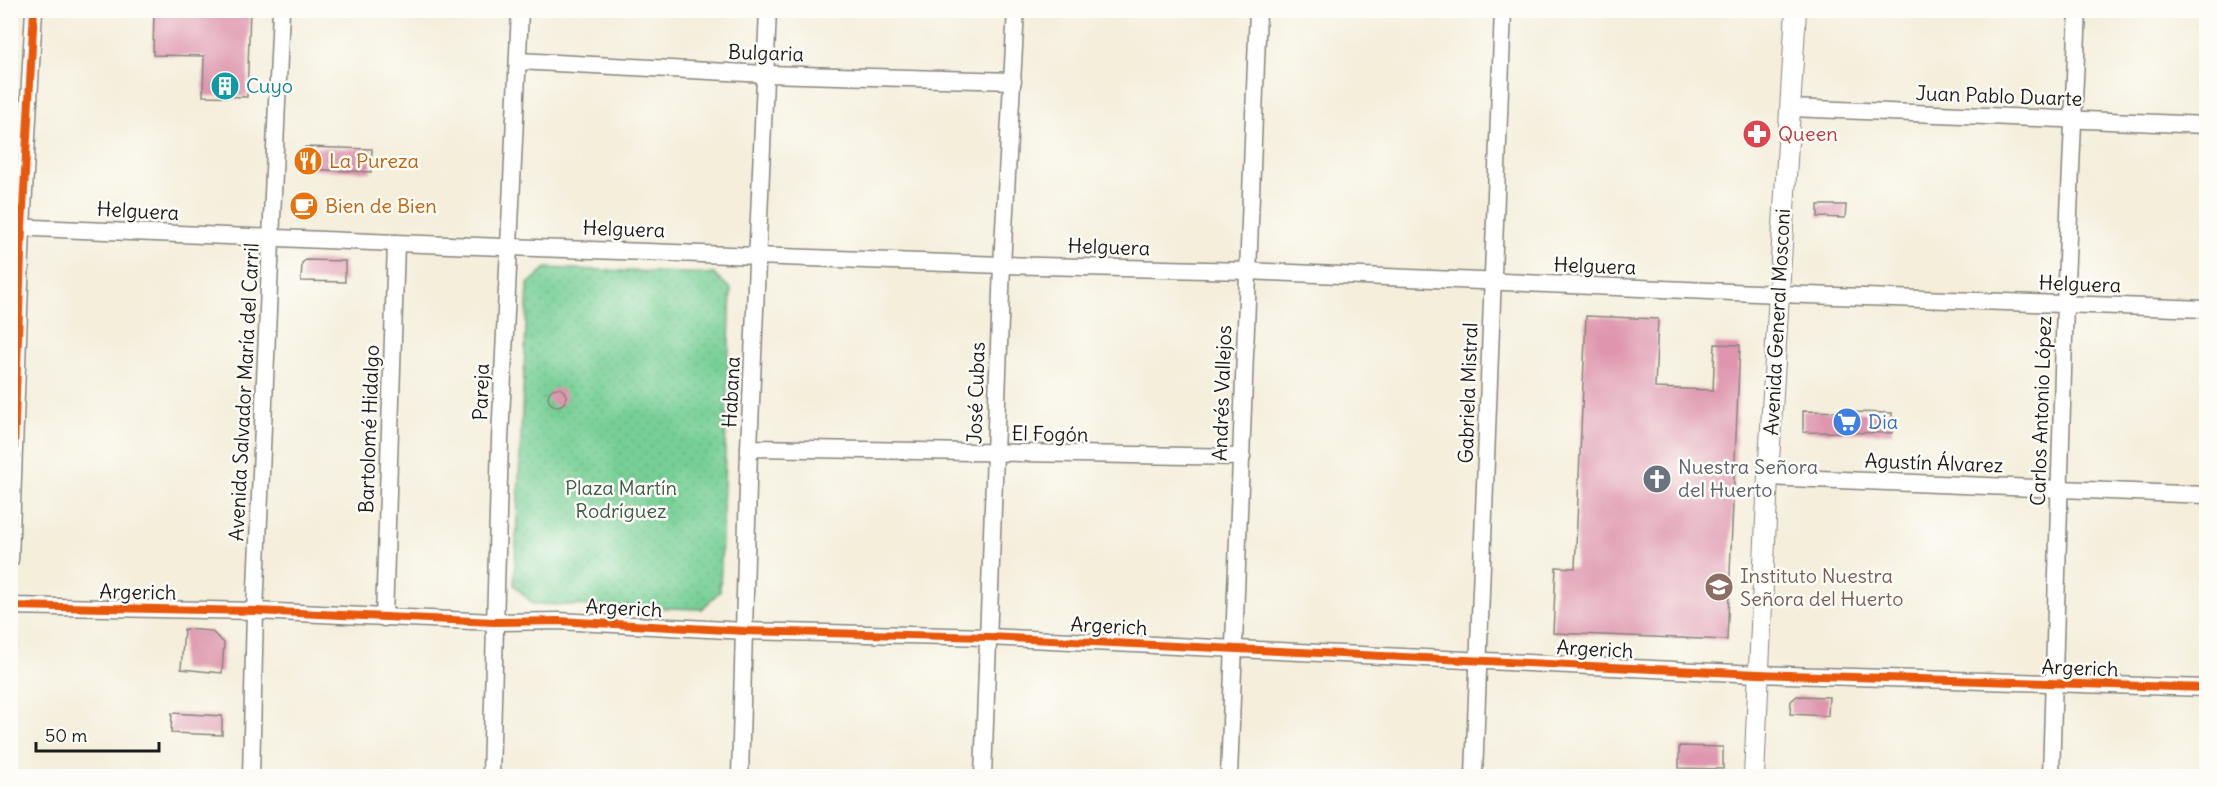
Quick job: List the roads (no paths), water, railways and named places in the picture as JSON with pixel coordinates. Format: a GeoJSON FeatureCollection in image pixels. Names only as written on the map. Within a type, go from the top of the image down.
{"type":"FeatureCollection","features":[{"type":"Feature","properties":{"kind":"main road","name":"Avenida General Mosconi"},"geometry":{"type":"LineString","coordinates":[[1754,777],[1768,477],[1796,10]]}},
{"type":"Feature","properties":{"kind":"street"},"geometry":{"type":"LineString","coordinates":[[10,560],[16,227],[34,10]]}},
{"type":"Feature","properties":{"kind":"street","name":"Avenida Salvador María del Carril"},"geometry":{"type":"LineString","coordinates":[[251,777],[255,611],[281,10]]}},
{"type":"Feature","properties":{"kind":"street","name":"Pareja"},"geometry":{"type":"LineString","coordinates":[[491,777],[494,622],[508,247],[520,10]]}},
{"type":"Feature","properties":{"kind":"street","name":"Habana"},"geometry":{"type":"LineString","coordinates":[[740,777],[749,448],[768,10]]}},
{"type":"Feature","properties":{"kind":"street","name":"José Cubas"},"geometry":{"type":"LineString","coordinates":[[983,777],[1002,265],[1016,10]]}},
{"type":"Feature","properties":{"kind":"street","name":"Andrés Vallejos"},"geometry":{"type":"LineString","coordinates":[[1229,777],[1258,10]]}},
{"type":"Feature","properties":{"kind":"street","name":"Gabriela Mistral"},"geometry":{"type":"LineString","coordinates":[[1474,777],[1503,10]]}},
{"type":"Feature","properties":{"kind":"street","name":"Carlos Antonio López"},"geometry":{"type":"LineString","coordinates":[[2050,777],[2065,304],[2078,10]]}},
{"type":"Feature","properties":{"kind":"street","name":"Bulgaria"},"geometry":{"type":"LineString","coordinates":[[518,61],[766,74],[1013,81]]}},
{"type":"Feature","properties":{"kind":"street","name":"Juan Pablo Duarte"},"geometry":{"type":"LineString","coordinates":[[1790,108],[2206,125]]}},
{"type":"Feature","properties":{"kind":"street","name":"Helguera"},"geometry":{"type":"LineString","coordinates":[[16,227],[1002,265],[1247,271],[1493,283],[2206,309]]}},
{"type":"Feature","properties":{"kind":"street","name":"Bartolomé Hidalgo"},"geometry":{"type":"LineString","coordinates":[[384,618],[396,243]]}},
{"type":"Feature","properties":{"kind":"street","name":"El Fogón"},"geometry":{"type":"LineString","coordinates":[[749,448],[1242,457]]}},
{"type":"Feature","properties":{"kind":"street","name":"Agustín Álvarez"},"geometry":{"type":"LineString","coordinates":[[1768,477],[2206,495]]}},
{"type":"Feature","properties":{"kind":"street","name":"Argerich"},"geometry":{"type":"LineString","coordinates":[[10,606],[255,611],[494,622],[558,621],[745,631],[988,637],[1758,674],[2206,688]]}},
{"type":"Feature","properties":{"kind":"place","name":"Cuyo"},"geometry":{"type":"Point","coordinates":[225,86]}},
{"type":"Feature","properties":{"kind":"place","name":"Queen"},"geometry":{"type":"Point","coordinates":[1757,134]}},
{"type":"Feature","properties":{"kind":"place","name":"La Pureza"},"geometry":{"type":"Point","coordinates":[308,161]}},
{"type":"Feature","properties":{"kind":"place","name":"Bien de Bien"},"geometry":{"type":"Point","coordinates":[304,206]}},
{"type":"Feature","properties":{"kind":"place","name":"Dia"},"geometry":{"type":"Point","coordinates":[1847,422]}},
{"type":"Feature","properties":{"kind":"place","name":"Nuestra Señora del Huerto"},"geometry":{"type":"Point","coordinates":[1657,479]}},
{"type":"Feature","properties":{"kind":"place","name":"Instituto Nuestra Señora del Huerto"},"geometry":{"type":"Point","coordinates":[1719,587]}},
{"type":"Feature","properties":{"kind":"park label","name":"Plaza Martín Rodríguez"},"geometry":{"type":"Point","coordinates":[621,500]}}]}
